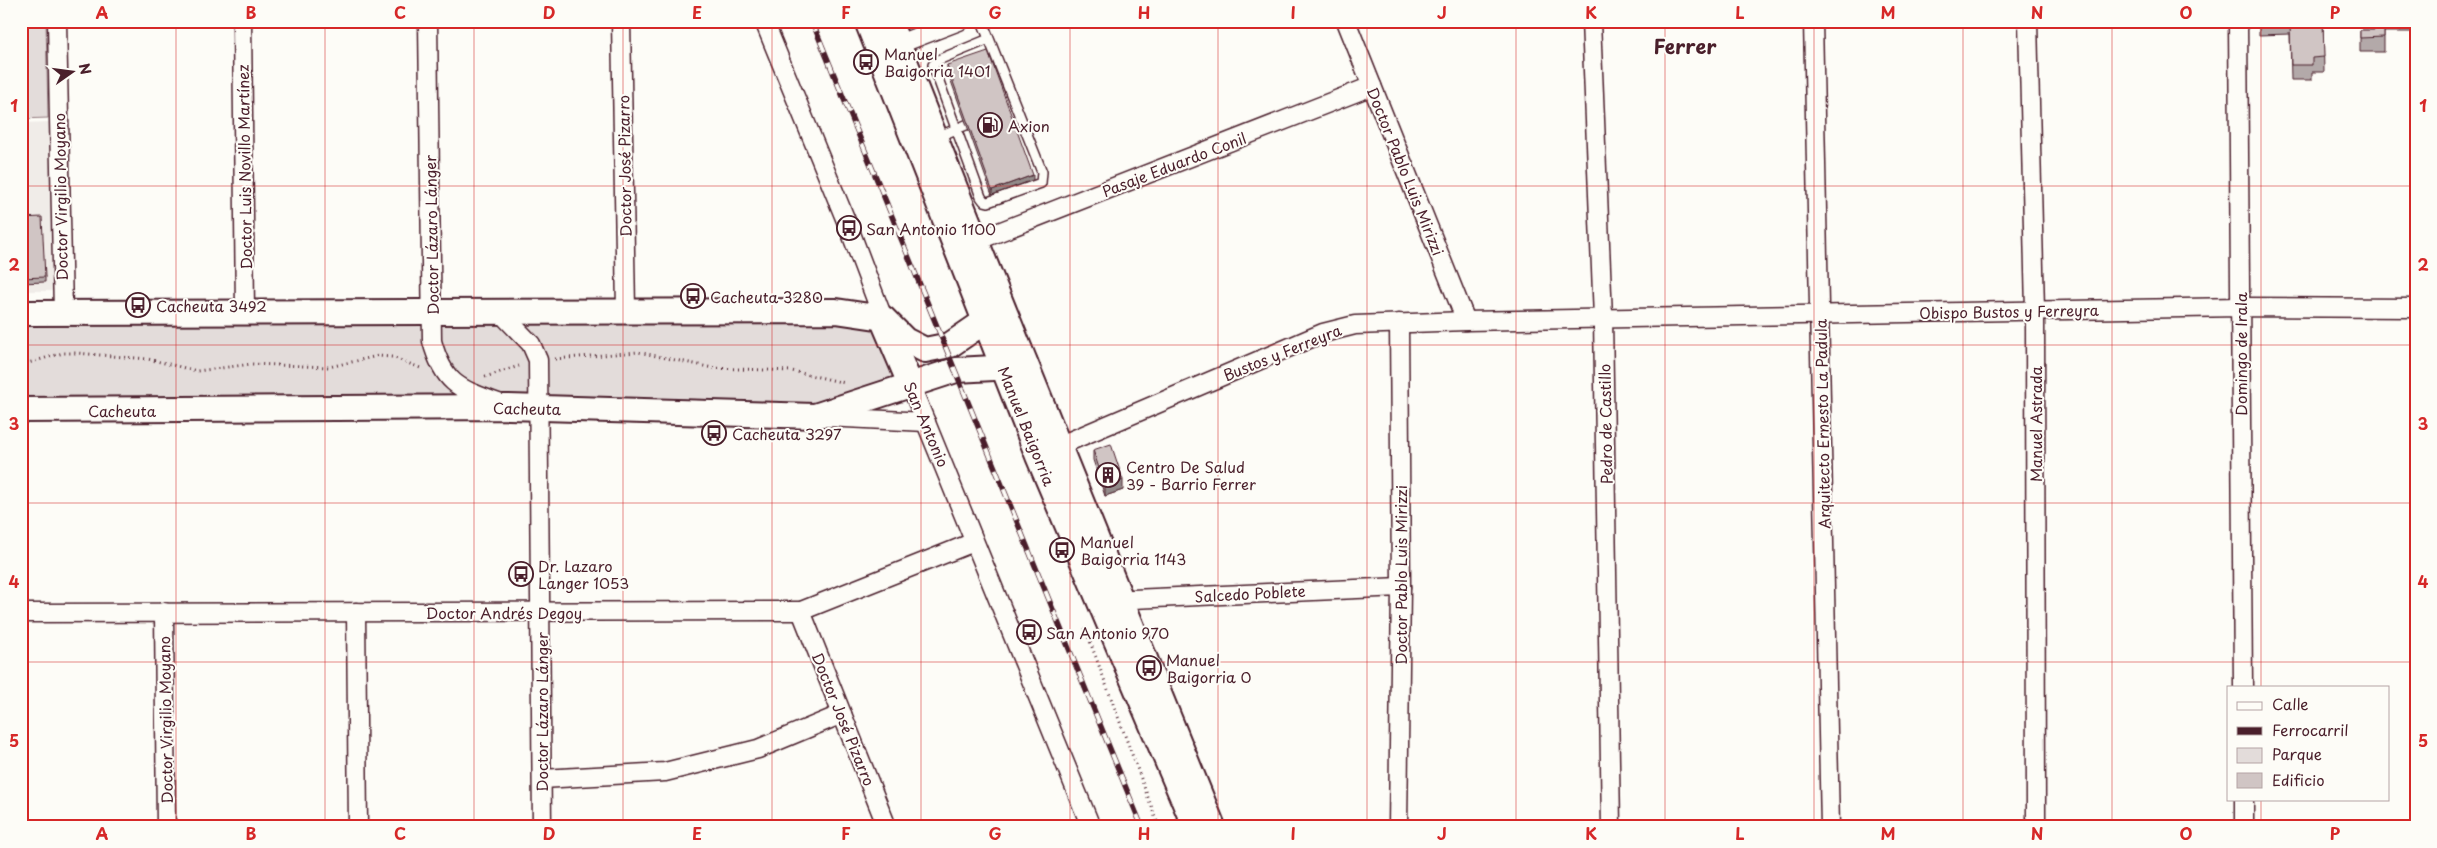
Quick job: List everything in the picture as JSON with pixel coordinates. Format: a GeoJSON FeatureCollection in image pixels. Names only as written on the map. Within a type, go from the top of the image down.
{"type":"FeatureCollection","features":[{"type":"Feature","properties":{"kind":"street","name":"Doctor Virgilio Moyano"},"geometry":{"type":"LineString","coordinates":[[57,21],[63,313]]}},
{"type":"Feature","properties":{"kind":"street","name":"Doctor Luis Novillo Martínez"},"geometry":{"type":"LineString","coordinates":[[242,21],[245,313]]}},
{"type":"Feature","properties":{"kind":"street","name":"Doctor Lázaro Lánger"},"geometry":{"type":"LineString","coordinates":[[428,21],[432,342],[436,357],[448,378],[468,391],[509,407]]}},
{"type":"Feature","properties":{"kind":"street","name":"Doctor José Pizarro"},"geometry":{"type":"LineString","coordinates":[[621,21],[626,310]]}},
{"type":"Feature","properties":{"kind":"street","name":"San Antonio"},"geometry":{"type":"LineString","coordinates":[[764,21],[849,228],[910,386],[1091,827]]}},
{"type":"Feature","properties":{"kind":"street","name":"Manuel Baigorria"},"geometry":{"type":"LineString","coordinates":[[867,21],[921,100]]}},
{"type":"Feature","properties":{"kind":"street","name":"Manuel Baigorria"},"geometry":{"type":"LineString","coordinates":[[889,21],[921,100],[931,138],[947,169],[976,242],[995,318]]}},
{"type":"Feature","properties":{"kind":"street"},"geometry":{"type":"LineString","coordinates":[[899,44],[959,21]]}},
{"type":"Feature","properties":{"kind":"street","name":"Doctor Pablo Luis Mirizzi"},"geometry":{"type":"LineString","coordinates":[[1346,21],[1466,320]]}},
{"type":"Feature","properties":{"kind":"street","name":"Pedro de Castillo"},"geometry":{"type":"LineString","coordinates":[[1591,21],[1603,318],[1611,827]]}},
{"type":"Feature","properties":{"kind":"street","name":"Arquitecto Ernesto La Padula"},"geometry":{"type":"LineString","coordinates":[[1813,21],[1830,827]]}},
{"type":"Feature","properties":{"kind":"street","name":"Manuel Astrada"},"geometry":{"type":"LineString","coordinates":[[2028,21],[2034,310],[2036,827]]}},
{"type":"Feature","properties":{"kind":"street","name":"Domingo de Irala"},"geometry":{"type":"LineString","coordinates":[[2238,21],[2243,686]]}},
{"type":"Feature","properties":{"kind":"street","name":"Pasaje Eduardo Conil"},"geometry":{"type":"LineString","coordinates":[[976,242],[1372,86]]}},
{"type":"Feature","properties":{"kind":"street","name":"Manuel Baigorria"},"geometry":{"type":"LineString","coordinates":[[947,169],[995,318],[1110,600],[1195,827]]}},
{"type":"Feature","properties":{"kind":"street","name":"Obispo Bustos y Ferreyra"},"geometry":{"type":"LineString","coordinates":[[1603,318],[2240,307],[2416,308]]}},
{"type":"Feature","properties":{"kind":"street"},"geometry":{"type":"LineString","coordinates":[[21,313],[626,310],[836,311],[883,318],[905,340],[925,350],[950,345],[995,318]]}},
{"type":"Feature","properties":{"kind":"street","name":"Doctor Lázaro Lánger"},"geometry":{"type":"LineString","coordinates":[[498,311],[531,344],[538,360],[542,827]]}},
{"type":"Feature","properties":{"kind":"street","name":"Bustos y Ferreyra"},"geometry":{"type":"LineString","coordinates":[[1048,450],[1323,333],[1355,325],[1466,320],[1603,318]]}},
{"type":"Feature","properties":{"kind":"street","name":"Doctor Pablo Luis Mirizzi"},"geometry":{"type":"LineString","coordinates":[[1398,827],[1401,587],[1399,323]]}},
{"type":"Feature","properties":{"kind":"street","name":"Cacheuta"},"geometry":{"type":"LineString","coordinates":[[21,410],[509,407],[815,416],[956,370],[1014,366]]}},
{"type":"Feature","properties":{"kind":"street"},"geometry":{"type":"LineString","coordinates":[[815,416],[926,422]]}},
{"type":"Feature","properties":{"kind":"street","name":"Doctor Andrés Degoy"},"geometry":{"type":"LineString","coordinates":[[21,613],[800,611],[974,542]]}},
{"type":"Feature","properties":{"kind":"street","name":"Salcedo Poblete"},"geometry":{"type":"LineString","coordinates":[[1110,600],[1401,587]]}},
{"type":"Feature","properties":{"kind":"street","name":"Manuel Baigorria"},"geometry":{"type":"LineString","coordinates":[[1110,600],[1213,827]]}},
{"type":"Feature","properties":{"kind":"street","name":"Doctor José Pizarro"},"geometry":{"type":"LineString","coordinates":[[800,611],[887,827]]}},
{"type":"Feature","properties":{"kind":"street","name":"Doctor Virgilio Moyano"},"geometry":{"type":"LineString","coordinates":[[164,612],[166,827]]}},
{"type":"Feature","properties":{"kind":"street"},"geometry":{"type":"LineString","coordinates":[[356,612],[358,827]]}},
{"type":"Feature","properties":{"kind":"street"},"geometry":{"type":"LineString","coordinates":[[542,779],[665,772],[758,749],[842,714]]}},
{"type":"Feature","properties":{"kind":"street"},"geometry":{"type":"LineString","coordinates":[[2244,800],[2244,827]]}},
{"type":"Feature","properties":{"kind":"lane"},"geometry":{"type":"LineString","coordinates":[[982,21],[989,39],[1011,107],[1042,172],[1041,183],[988,202],[984,201],[947,169],[931,138],[921,100],[933,65],[938,60],[989,39]]}},
{"type":"Feature","properties":{"kind":"lane"},"geometry":{"type":"LineString","coordinates":[[931,138],[990,115]]}},
{"type":"Feature","properties":{"kind":"shaded area"},"geometry":{"type":"Polygon","coordinates":[[[50,122],[53,291],[21,291],[21,123],[50,122]]]}},
{"type":"Feature","properties":{"kind":"green space"},"geometry":{"type":"Polygon","coordinates":[[[21,21],[46,21],[48,118],[21,119],[21,21]]]}},
{"type":"Feature","properties":{"kind":"green space"},"geometry":{"type":"Polygon","coordinates":[[[21,313],[883,318],[911,386],[836,411],[21,410],[21,313]]]}},
{"type":"Feature","properties":{"kind":"building"},"geometry":{"type":"Polygon","coordinates":[[[2290,21],[2323,21],[2324,57],[2312,58],[2312,65],[2291,65],[2290,21]]]}},
{"type":"Feature","properties":{"kind":"building"},"geometry":{"type":"Polygon","coordinates":[[[2375,21],[2384,21],[2384,37],[2360,38],[2360,30],[2375,30],[2375,21]]]}},
{"type":"Feature","properties":{"kind":"building","name":"Axion"},"geometry":{"type":"Polygon","coordinates":[[[988,51],[1033,175],[992,190],[947,65],[988,51]]]}},
{"type":"Feature","properties":{"kind":"building"},"geometry":{"type":"Polygon","coordinates":[[[42,217],[45,277],[21,278],[21,218],[42,217]]]}},
{"type":"Feature","properties":{"kind":"building","name":"Centro De Salud 39 - Barrio Ferrer"},"geometry":{"type":"Polygon","coordinates":[[[1111,444],[1123,480],[1105,486],[1093,450],[1111,444]]]}},
{"type":"Feature","properties":{"kind":"railway"},"geometry":{"type":"LineString","coordinates":[[812,21],[1142,827]]}},
{"type":"Feature","properties":{"kind":"place","name":"Manuel Baigorria 1401"},"geometry":{"type":"Point","coordinates":[866,62]}},
{"type":"Feature","properties":{"kind":"place","name":"Axion"},"geometry":{"type":"Point","coordinates":[990,125]}},
{"type":"Feature","properties":{"kind":"place","name":"San Antonio 1100"},"geometry":{"type":"Point","coordinates":[849,228]}},
{"type":"Feature","properties":{"kind":"place","name":"Cacheuta 3280"},"geometry":{"type":"Point","coordinates":[693,296]}},
{"type":"Feature","properties":{"kind":"place","name":"Cacheuta 3492"},"geometry":{"type":"Point","coordinates":[138,305]}},
{"type":"Feature","properties":{"kind":"place","name":"Cacheuta 3297"},"geometry":{"type":"Point","coordinates":[714,433]}},
{"type":"Feature","properties":{"kind":"place","name":"Centro De Salud 39 - Barrio Ferrer"},"geometry":{"type":"Point","coordinates":[1108,475]}},
{"type":"Feature","properties":{"kind":"place","name":"Manuel Baigorria 1143"},"geometry":{"type":"Point","coordinates":[1062,550]}},
{"type":"Feature","properties":{"kind":"place","name":"Dr. Lazaro Langer 1053"},"geometry":{"type":"Point","coordinates":[521,574]}},
{"type":"Feature","properties":{"kind":"place","name":"San Antonio 970"},"geometry":{"type":"Point","coordinates":[1029,632]}},
{"type":"Feature","properties":{"kind":"place","name":"Manuel Baigorria 0"},"geometry":{"type":"Point","coordinates":[1149,668]}},
{"type":"Feature","properties":{"kind":"district","name":"Ferrer"},"geometry":{"type":"Point","coordinates":[1685,46]}}]}
